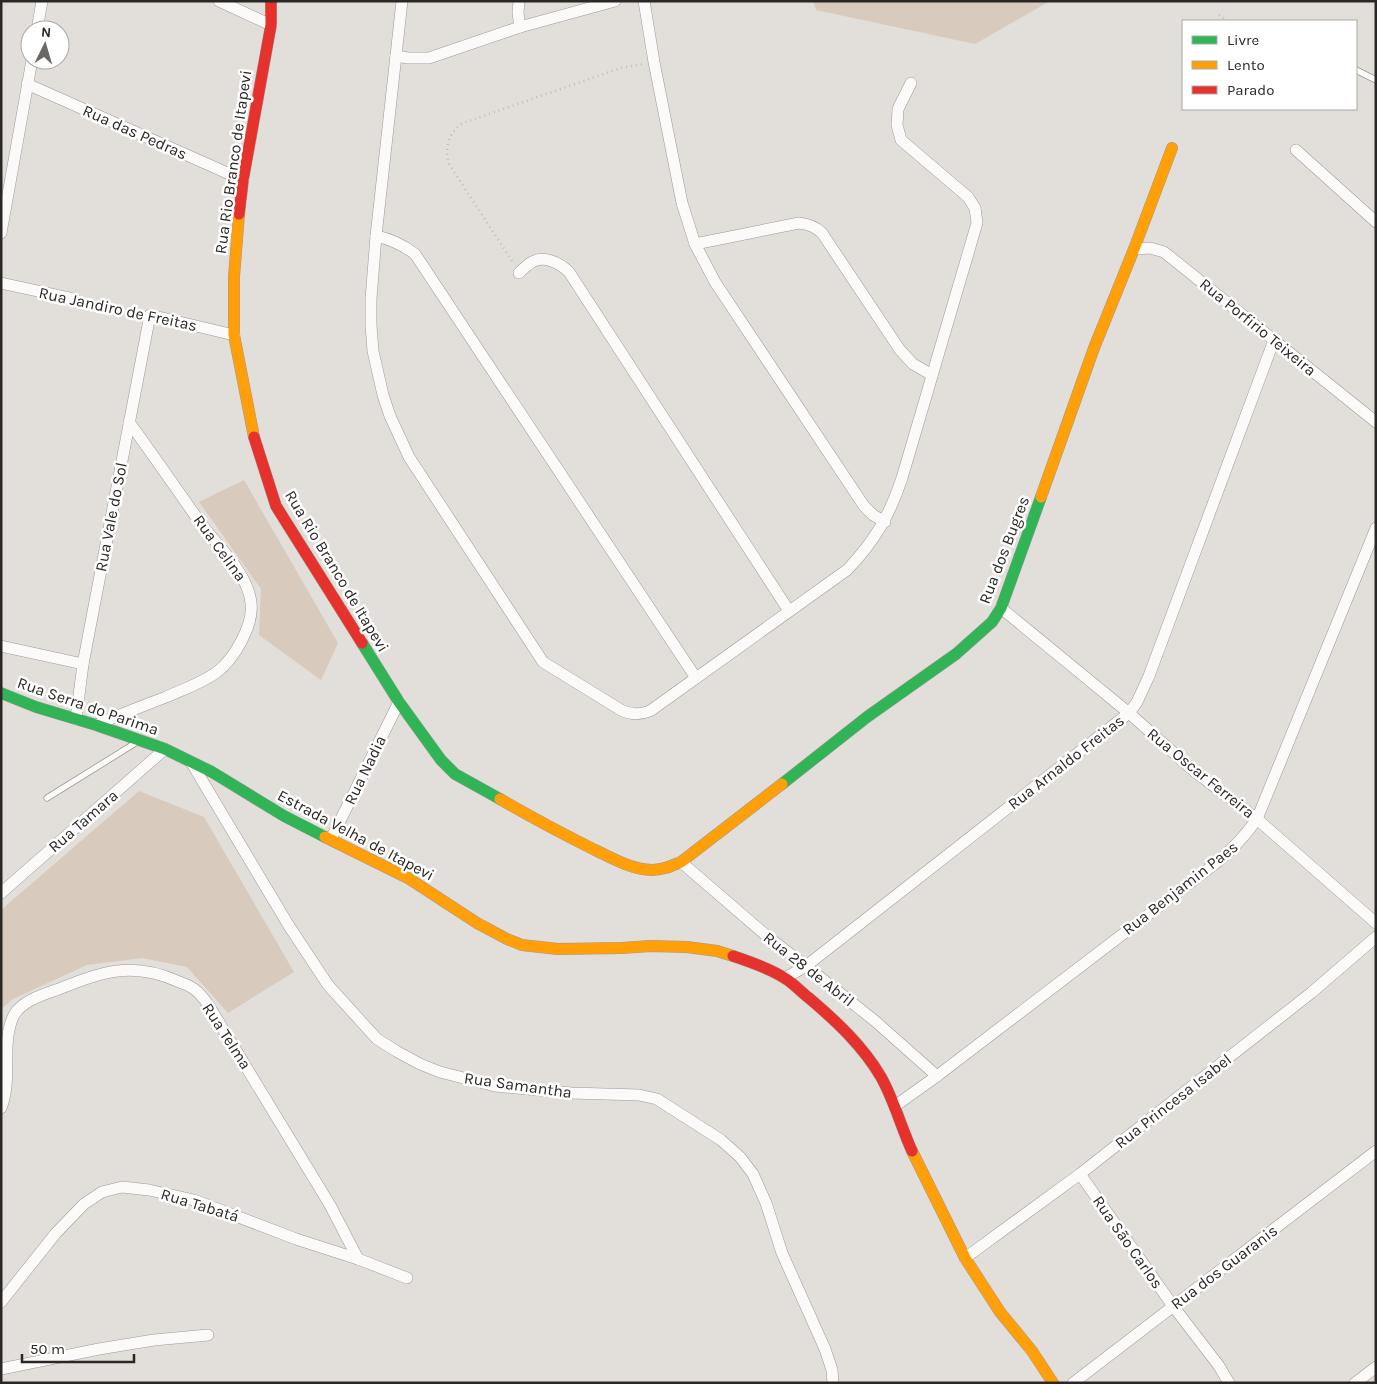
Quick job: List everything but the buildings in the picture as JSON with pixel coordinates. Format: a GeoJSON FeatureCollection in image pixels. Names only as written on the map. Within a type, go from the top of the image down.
{"type":"FeatureCollection","features":[{"type":"Feature","properties":{"kind":"street"},"geometry":{"type":"LineString","coordinates":[[39,20],[42,1]]}},
{"type":"Feature","properties":{"kind":"street"},"geometry":{"type":"LineString","coordinates":[[219,1],[271,25]]}},
{"type":"Feature","properties":{"kind":"street","name":"Rua Rio Branco de Itapevi"},"geometry":{"type":"LineString","coordinates":[[271,1],[271,25],[237,229],[234,277],[234,335],[255,443],[276,506],[399,702],[441,760],[456,774],[557,831],[637,868],[664,869],[681,862]]}},
{"type":"Feature","properties":{"kind":"street"},"geometry":{"type":"LineString","coordinates":[[402,1],[376,236],[371,299],[372,334],[377,373],[390,416],[410,457],[543,662],[621,710],[632,714],[644,714],[650,711],[847,570],[874,539],[897,493],[975,230],[977,215],[968,197],[901,140],[897,125],[898,109],[911,83]]}},
{"type":"Feature","properties":{"kind":"street"},"geometry":{"type":"LineString","coordinates":[[519,1],[520,27]]}},
{"type":"Feature","properties":{"kind":"street"},"geometry":{"type":"LineString","coordinates":[[396,56],[429,58],[520,27],[615,1]]}},
{"type":"Feature","properties":{"kind":"street"},"geometry":{"type":"LineString","coordinates":[[644,1],[682,203],[695,244],[715,282],[864,506],[884,522]]}},
{"type":"Feature","properties":{"kind":"street"},"geometry":{"type":"LineString","coordinates":[[1,233],[30,70]]}},
{"type":"Feature","properties":{"kind":"street","name":"Rua das Pedras"},"geometry":{"type":"LineString","coordinates":[[27,84],[244,180]]}},
{"type":"Feature","properties":{"kind":"street","name":"Rua dos Bugres"},"geometry":{"type":"LineString","coordinates":[[681,862],[866,717],[956,654],[992,622],[1002,608],[1094,348],[1172,148]]}},
{"type":"Feature","properties":{"kind":"street"},"geometry":{"type":"LineString","coordinates":[[1296,150],[1376,222]]}},
{"type":"Feature","properties":{"kind":"street"},"geometry":{"type":"LineString","coordinates":[[695,244],[799,223],[815,227],[822,233],[900,350],[913,364],[932,375]]}},
{"type":"Feature","properties":{"kind":"street"},"geometry":{"type":"LineString","coordinates":[[376,236],[400,244],[415,254],[696,678]]}},
{"type":"Feature","properties":{"kind":"street","name":"Rua Porfirio Teixeira"},"geometry":{"type":"LineString","coordinates":[[1134,249],[1150,248],[1164,252],[1376,422]]}},
{"type":"Feature","properties":{"kind":"street"},"geometry":{"type":"LineString","coordinates":[[519,273],[533,262],[540,260],[554,262],[569,272],[789,611]]}},
{"type":"Feature","properties":{"kind":"street","name":"Rua Jandiro de Freitas"},"geometry":{"type":"LineString","coordinates":[[1,283],[70,298]]}},
{"type":"Feature","properties":{"kind":"street","name":"Rua Jandiro de Freitas"},"geometry":{"type":"LineString","coordinates":[[150,315],[234,335]]}},
{"type":"Feature","properties":{"kind":"street","name":"Rua Vale do Sol"},"geometry":{"type":"LineString","coordinates":[[76,719],[83,664],[150,315]]}},
{"type":"Feature","properties":{"kind":"street","name":"Rua Arnaldo Freitas"},"geometry":{"type":"LineString","coordinates":[[785,978],[806,966],[1129,713],[1137,702],[1149,676],[1274,340]]}},
{"type":"Feature","properties":{"kind":"street","name":"Rua Celina"},"geometry":{"type":"LineString","coordinates":[[96,725],[197,684],[218,671],[241,642],[249,623],[252,604],[248,587],[238,570],[200,522],[129,422]]}},
{"type":"Feature","properties":{"kind":"street","name":"Rua Benjamin Paes"},"geometry":{"type":"LineString","coordinates":[[895,1106],[1216,863],[1246,834],[1257,819],[1376,528]]}},
{"type":"Feature","properties":{"kind":"street","name":"Rua Oscar Ferreira"},"geometry":{"type":"LineString","coordinates":[[1002,608],[1129,713],[1194,771],[1257,819],[1376,923]]}},
{"type":"Feature","properties":{"kind":"street"},"geometry":{"type":"LineString","coordinates":[[1,646],[83,664]]}},
{"type":"Feature","properties":{"kind":"street","name":"Rua Serra do Parima"},"geometry":{"type":"LineString","coordinates":[[1,693],[36,707],[165,749]]}},
{"type":"Feature","properties":{"kind":"street","name":"Rua Nadia"},"geometry":{"type":"LineString","coordinates":[[331,839],[399,702]]}},
{"type":"Feature","properties":{"kind":"street","name":"Estrada Velha de Itapevi"},"geometry":{"type":"LineString","coordinates":[[165,749],[212,772],[284,816],[408,878],[477,923],[522,945],[558,949],[650,946],[687,947],[717,951],[748,961],[785,978],[825,1012],[851,1038],[867,1056],[881,1077],[895,1106],[911,1148],[965,1258],[1000,1312],[1032,1351],[1053,1383]]}},
{"type":"Feature","properties":{"kind":"street","name":"Rua Tamara"},"geometry":{"type":"LineString","coordinates":[[1,893],[165,749]]}},
{"type":"Feature","properties":{"kind":"street","name":"Rua Samantha"},"geometry":{"type":"LineString","coordinates":[[190,760],[289,926],[323,977],[377,1039],[420,1064],[440,1072],[495,1086],[571,1094],[638,1095],[657,1099],[722,1140],[740,1157],[753,1174],[766,1203],[782,1253],[825,1348],[832,1370],[833,1383]]}},
{"type":"Feature","properties":{"kind":"street","name":"Rua 28 de Abril"},"geometry":{"type":"LineString","coordinates":[[681,862],[768,937],[875,1020],[937,1076]]}},
{"type":"Feature","properties":{"kind":"street","name":"Rua Princesa Isabel"},"geometry":{"type":"LineString","coordinates":[[965,1258],[1080,1174],[1311,993],[1376,937]]}},
{"type":"Feature","properties":{"kind":"street","name":"Rua Telma"},"geometry":{"type":"LineString","coordinates":[[1,1108],[5,1096],[7,1035],[9,1025],[20,1006],[41,995],[104,972],[123,969],[166,976],[195,989],[209,1006],[330,1205],[358,1259]]}},
{"type":"Feature","properties":{"kind":"street","name":"Rua dos Guaranis"},"geometry":{"type":"LineString","coordinates":[[1073,1383],[1376,1151]]}},
{"type":"Feature","properties":{"kind":"street","name":"Rua São Carlos"},"geometry":{"type":"LineString","coordinates":[[1080,1174],[1173,1306],[1219,1366],[1229,1383]]}},
{"type":"Feature","properties":{"kind":"street","name":"Rua Tabatá"},"geometry":{"type":"LineString","coordinates":[[1,1302],[56,1233],[84,1204],[102,1192],[122,1188],[149,1190],[194,1200],[296,1239],[358,1259],[407,1278]]}},
{"type":"Feature","properties":{"kind":"street"},"geometry":{"type":"LineString","coordinates":[[1,1369],[99,1349],[154,1340],[208,1335]]}},
{"type":"Feature","properties":{"kind":"street"},"geometry":{"type":"LineString","coordinates":[[1356,1383],[1376,1367]]}},
{"type":"Feature","properties":{"kind":"lane"},"geometry":{"type":"LineString","coordinates":[[1357,70],[1376,80]]}},
{"type":"Feature","properties":{"kind":"lane"},"geometry":{"type":"LineString","coordinates":[[47,798],[139,741]]}},
{"type":"Feature","properties":{"kind":"path"},"geometry":{"type":"LineString","coordinates":[[1218,16],[1226,20]]}},
{"type":"Feature","properties":{"kind":"path"},"geometry":{"type":"LineString","coordinates":[[519,273],[450,164],[446,150],[453,131],[463,123],[621,68],[654,62]]}},
{"type":"Feature","properties":{"kind":"path","name":"Rua Jandiro de Freitas"},"geometry":{"type":"LineString","coordinates":[[70,298],[150,315]]}},
{"type":"Feature","properties":{"kind":"shaded area"},"geometry":{"type":"Polygon","coordinates":[[[813,1],[1050,1],[975,44],[816,10],[813,1]]]}},
{"type":"Feature","properties":{"kind":"shaded area"},"geometry":{"type":"Polygon","coordinates":[[[244,480],[338,643],[321,680],[259,635],[261,589],[199,502],[244,480]]]}},
{"type":"Feature","properties":{"kind":"shaded area"},"geometry":{"type":"Polygon","coordinates":[[[139,791],[204,817],[294,972],[228,1013],[187,967],[142,958],[87,965],[13,999],[1,1009],[1,910],[139,791]]]}},
{"type":"Feature","properties":{"kind":"traffic: fast"},"geometry":{"type":"LineString","coordinates":[[782,784],[867,717],[956,654],[992,622],[1001,608],[1041,497]]}},
{"type":"Feature","properties":{"kind":"traffic: fast"},"geometry":{"type":"LineString","coordinates":[[362,643],[399,702],[441,760],[455,774],[500,799]]}},
{"type":"Feature","properties":{"kind":"traffic: fast"},"geometry":{"type":"LineString","coordinates":[[1,693],[36,707],[165,749],[212,772],[284,816],[325,837]]}},
{"type":"Feature","properties":{"kind":"traffic: slow"},"geometry":{"type":"LineString","coordinates":[[1041,497],[1094,348],[1172,148]]}},
{"type":"Feature","properties":{"kind":"traffic: slow"},"geometry":{"type":"LineString","coordinates":[[239,214],[234,277],[234,335],[254,437]]}},
{"type":"Feature","properties":{"kind":"traffic: slow"},"geometry":{"type":"LineString","coordinates":[[500,799],[559,832],[615,860],[637,868],[656,870],[681,862],[782,784]]}},
{"type":"Feature","properties":{"kind":"traffic: slow"},"geometry":{"type":"LineString","coordinates":[[325,837],[408,878],[477,923],[522,945],[558,949],[650,946],[687,947],[717,951],[733,956]]}},
{"type":"Feature","properties":{"kind":"traffic: slow"},"geometry":{"type":"LineString","coordinates":[[912,1151],[965,1258],[1000,1312],[1032,1351],[1053,1383]]}},
{"type":"Feature","properties":{"kind":"traffic: jam"},"geometry":{"type":"LineString","coordinates":[[239,214],[243,180],[271,25],[271,1]]}},
{"type":"Feature","properties":{"kind":"traffic: jam"},"geometry":{"type":"LineString","coordinates":[[254,437],[276,506],[362,643]]}},
{"type":"Feature","properties":{"kind":"traffic: jam"},"geometry":{"type":"LineString","coordinates":[[733,956],[767,969],[789,981],[848,1034],[881,1077],[912,1151]]}}]}
